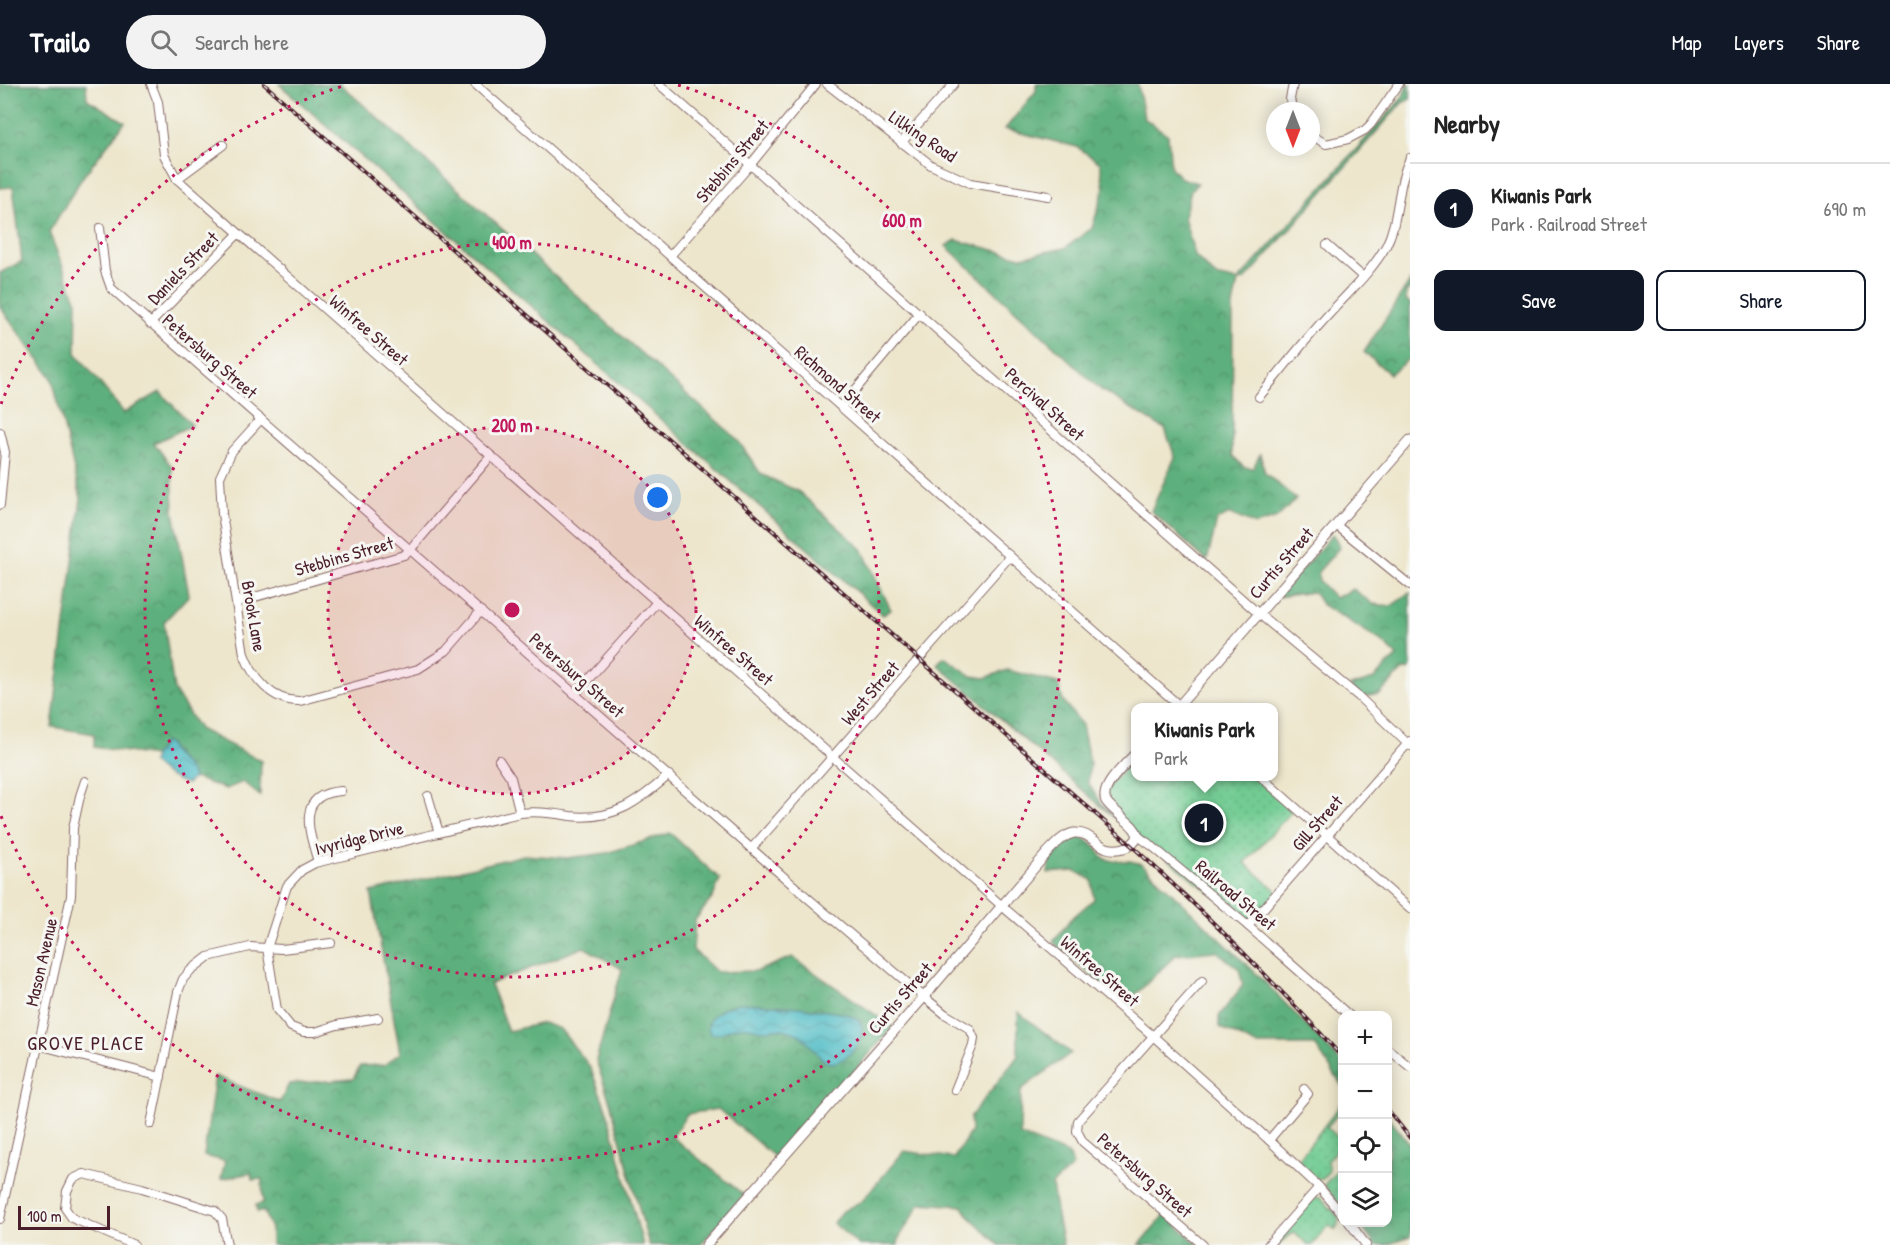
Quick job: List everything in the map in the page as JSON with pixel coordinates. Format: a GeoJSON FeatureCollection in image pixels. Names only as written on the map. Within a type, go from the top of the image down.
{"type":"FeatureCollection","features":[{"type":"Feature","properties":{"kind":"street","name":"Winfree Street"},"geometry":{"type":"LineString","coordinates":[[151,84],[158,102],[164,155],[177,179],[1002,906],[1153,1036],[1269,1140],[1319,1187],[1338,1209]]}},
{"type":"Feature","properties":{"kind":"street","name":"Richmond Street"},"geometry":{"type":"LineString","coordinates":[[475,84],[1175,703]]}},
{"type":"Feature","properties":{"kind":"street","name":"Stebbins Street"},"geometry":{"type":"LineString","coordinates":[[670,256],[751,164],[816,84]]}},
{"type":"Feature","properties":{"kind":"street","name":"Lilking Road"},"geometry":{"type":"LineString","coordinates":[[826,84],[931,165],[970,183],[1048,196]]}},
{"type":"Feature","properties":{"kind":"street"},"geometry":{"type":"LineString","coordinates":[[902,143],[954,84]]}},
{"type":"Feature","properties":{"kind":"street"},"geometry":{"type":"LineString","coordinates":[[1291,102],[1293,84]]}},
{"type":"Feature","properties":{"kind":"street"},"geometry":{"type":"LineString","coordinates":[[1320,140],[1326,144],[1356,136],[1371,124],[1399,84]]}},
{"type":"Feature","properties":{"kind":"street","name":"Percival Street"},"geometry":{"type":"LineString","coordinates":[[663,85],[1259,614],[1359,697],[1409,743]]}},
{"type":"Feature","properties":{"kind":"street"},"geometry":{"type":"LineString","coordinates":[[177,179],[223,145]]}},
{"type":"Feature","properties":{"kind":"street"},"geometry":{"type":"LineString","coordinates":[[1259,397],[1363,277],[1385,248],[1396,221],[1401,180],[1410,158]]}},
{"type":"Feature","properties":{"kind":"street","name":"Petersburg Street"},"geometry":{"type":"LineString","coordinates":[[100,228],[105,272],[111,288],[150,324],[924,997],[973,1033],[971,1053],[955,1090]]}},
{"type":"Feature","properties":{"kind":"street","name":"Daniels Street"},"geometry":{"type":"LineString","coordinates":[[150,324],[238,234]]}},
{"type":"Feature","properties":{"kind":"street"},"geometry":{"type":"LineString","coordinates":[[1327,245],[1363,277]]}},
{"type":"Feature","properties":{"kind":"street"},"geometry":{"type":"LineString","coordinates":[[841,407],[920,313]]}},
{"type":"Feature","properties":{"kind":"street","name":"Brook Lane"},"geometry":{"type":"LineString","coordinates":[[261,419],[232,451],[220,477],[222,514],[244,654],[252,673],[273,694],[283,699],[300,701],[418,669],[446,651],[481,611]]}},
{"type":"Feature","properties":{"kind":"street"},"geometry":{"type":"LineString","coordinates":[[0,432],[5,452],[0,505]]}},
{"type":"Feature","properties":{"kind":"street","name":"Curtis Street"},"geometry":{"type":"LineString","coordinates":[[1182,703],[1410,440]]}},
{"type":"Feature","properties":{"kind":"street","name":"Stebbins Street"},"geometry":{"type":"LineString","coordinates":[[237,602],[399,557],[411,549],[491,456]]}},
{"type":"Feature","properties":{"kind":"street"},"geometry":{"type":"LineString","coordinates":[[1336,525],[1410,585]]}},
{"type":"Feature","properties":{"kind":"street","name":"West Street"},"geometry":{"type":"LineString","coordinates":[[752,848],[1010,556]]}},
{"type":"Feature","properties":{"kind":"street"},"geometry":{"type":"LineString","coordinates":[[576,693],[657,602]]}},
{"type":"Feature","properties":{"kind":"street","name":"Gill Street"},"geometry":{"type":"LineString","coordinates":[[1248,926],[1409,743]]}},
{"type":"Feature","properties":{"kind":"street","name":"Railroad Street"},"geometry":{"type":"LineString","coordinates":[[1131,759],[1105,791],[1109,804],[1134,828],[1138,836],[1248,926],[1344,1011]]}},
{"type":"Feature","properties":{"kind":"street"},"geometry":{"type":"LineString","coordinates":[[499,760],[512,778],[520,813]]}},
{"type":"Feature","properties":{"kind":"street","name":"Ivyridge Drive"},"geometry":{"type":"LineString","coordinates":[[378,1018],[337,1025],[315,1032],[304,1032],[291,1027],[277,1010],[267,948],[287,886],[302,870],[318,862],[520,813],[544,812],[582,816],[605,814],[628,807],[638,801],[669,775]]}},
{"type":"Feature","properties":{"kind":"street","name":"Mason Avenue"},"geometry":{"type":"LineString","coordinates":[[0,1218],[71,896],[74,828],[85,781]]}},
{"type":"Feature","properties":{"kind":"street"},"geometry":{"type":"LineString","coordinates":[[1265,781],[1410,909]]}},
{"type":"Feature","properties":{"kind":"street"},"geometry":{"type":"LineString","coordinates":[[318,862],[308,831],[310,810],[319,798],[341,791]]}},
{"type":"Feature","properties":{"kind":"street"},"geometry":{"type":"LineString","coordinates":[[428,796],[438,833]]}},
{"type":"Feature","properties":{"kind":"street","name":"Curtis Street"},"geometry":{"type":"LineString","coordinates":[[706,1245],[1047,853],[1068,835],[1077,833],[1102,847],[1114,849],[1131,845],[1138,836]]}},
{"type":"Feature","properties":{"kind":"street"},"geometry":{"type":"LineString","coordinates":[[151,1124],[178,992],[183,979],[208,957],[250,947],[282,950],[331,943]]}},
{"type":"Feature","properties":{"kind":"street"},"geometry":{"type":"LineString","coordinates":[[1153,1036],[1202,981]]}},
{"type":"Feature","properties":{"kind":"street","name":"Petersburg Street"},"geometry":{"type":"LineString","coordinates":[[1153,1036],[1078,1121],[1077,1131],[1083,1142],[1203,1245]]}},
{"type":"Feature","properties":{"kind":"street"},"geometry":{"type":"LineString","coordinates":[[38,1045],[161,1077]]}},
{"type":"Feature","properties":{"kind":"street"},"geometry":{"type":"LineString","coordinates":[[1392,1053],[1410,1067]]}},
{"type":"Feature","properties":{"kind":"street"},"geometry":{"type":"LineString","coordinates":[[1269,1140],[1308,1094],[1304,1089]]}},
{"type":"Feature","properties":{"kind":"street"},"geometry":{"type":"LineString","coordinates":[[134,1245],[72,1218],[68,1214],[65,1201],[73,1179],[87,1174],[142,1188],[215,1211],[222,1219],[227,1245]]}},
{"type":"Feature","properties":{"kind":"street"},"geometry":{"type":"LineString","coordinates":[[1268,1245],[1319,1187]]}},
{"type":"Feature","properties":{"kind":"street"},"geometry":{"type":"LineString","coordinates":[[1353,1227],[1366,1245]]}},
{"type":"Feature","properties":{"kind":"green space"},"geometry":{"type":"Polygon","coordinates":[[[0,84],[86,84],[87,99],[125,122],[82,178],[49,232],[77,302],[76,353],[124,413],[160,392],[192,425],[154,443],[172,467],[174,512],[189,595],[164,622],[174,690],[199,729],[261,761],[260,796],[243,782],[226,789],[193,778],[189,769],[174,754],[169,744],[164,742],[154,756],[94,747],[94,734],[52,727],[81,498],[52,378],[0,307],[0,273],[22,261],[13,187],[0,188],[0,84]]]}},
{"type":"Feature","properties":{"kind":"green space"},"geometry":{"type":"Polygon","coordinates":[[[279,84],[340,84],[737,439],[761,474],[799,492],[862,549],[891,610],[883,615],[279,84]]]}},
{"type":"Feature","properties":{"kind":"green space"},"geometry":{"type":"Polygon","coordinates":[[[1036,84],[1138,84],[1144,118],[1168,135],[1171,168],[1181,178],[1198,183],[1191,190],[1184,217],[1195,256],[1215,276],[1238,281],[1233,306],[1232,455],[1244,467],[1253,468],[1260,454],[1265,473],[1296,499],[1277,518],[1256,525],[1230,514],[1217,520],[1207,561],[1151,511],[1175,457],[1165,429],[1101,390],[946,246],[956,240],[1021,257],[1065,248],[1092,228],[1104,189],[1100,163],[1077,147],[1005,129],[1036,91],[1036,84]]]}},
{"type":"Feature","properties":{"kind":"green space"},"geometry":{"type":"Polygon","coordinates":[[[1407,84],[1410,84],[1410,99],[1402,103],[1245,280],[1238,281],[1403,97],[1407,84]]]}},
{"type":"Feature","properties":{"kind":"green space"},"geometry":{"type":"Polygon","coordinates":[[[1410,281],[1406,300],[1410,303],[1410,358],[1390,374],[1364,352],[1410,281]]]}},
{"type":"Feature","properties":{"kind":"green space"},"geometry":{"type":"Polygon","coordinates":[[[1333,534],[1340,547],[1318,572],[1319,581],[1335,598],[1353,589],[1373,604],[1391,606],[1410,593],[1410,669],[1402,671],[1380,694],[1363,697],[1350,686],[1374,679],[1397,656],[1380,640],[1321,604],[1313,592],[1277,597],[1333,534]]]}},
{"type":"Feature","properties":{"kind":"green space"},"geometry":{"type":"Polygon","coordinates":[[[944,657],[972,676],[985,678],[1007,670],[1058,683],[1063,701],[1082,725],[1090,765],[1088,783],[1101,803],[1124,826],[937,664],[944,657]]]}},
{"type":"Feature","properties":{"kind":"green space"},"geometry":{"type":"Polygon","coordinates":[[[1131,762],[1131,781],[1258,781],[1292,811],[1245,863],[1278,892],[1250,924],[1138,836],[1106,800],[1105,790],[1131,762]]]}},
{"type":"Feature","properties":{"kind":"green space"},"geometry":{"type":"Polygon","coordinates":[[[670,833],[720,879],[713,897],[695,920],[693,950],[717,972],[757,971],[792,957],[893,1027],[777,1159],[718,1109],[687,1114],[672,1137],[744,1195],[700,1245],[649,1245],[611,1105],[596,1060],[622,969],[584,947],[490,984],[508,1031],[543,1023],[560,1029],[590,1067],[607,1111],[643,1245],[271,1245],[271,1229],[264,1212],[257,1212],[256,1205],[263,1203],[262,1179],[252,1180],[251,1173],[221,1179],[225,1161],[204,1156],[215,1076],[280,1102],[289,1084],[353,1079],[360,1066],[384,1065],[400,1053],[371,892],[524,855],[567,858],[607,853],[670,833]]]}},
{"type":"Feature","properties":{"kind":"green space"},"geometry":{"type":"Polygon","coordinates":[[[1069,837],[1084,838],[1096,847],[1103,858],[1142,864],[1264,981],[1338,1059],[1338,1080],[1315,1045],[1256,1045],[1219,1027],[1219,1016],[1243,985],[1239,969],[1216,951],[1176,955],[1125,1005],[1053,942],[1071,919],[1094,899],[1092,880],[1075,871],[1048,873],[1050,854],[1069,837]]]}},
{"type":"Feature","properties":{"kind":"green space"},"geometry":{"type":"Polygon","coordinates":[[[1018,1012],[1071,1053],[1021,1090],[1020,1135],[1068,1154],[1073,1166],[1052,1185],[1063,1245],[999,1245],[962,1206],[921,1203],[899,1238],[898,1245],[859,1245],[833,1223],[841,1212],[862,1201],[904,1151],[954,1158],[971,1131],[970,1117],[1018,1056],[1018,1012]]]}},
{"type":"Feature","properties":{"kind":"green space"},"geometry":{"type":"Polygon","coordinates":[[[1338,1108],[1338,1114],[1327,1127],[1338,1137],[1338,1148],[1327,1161],[1329,1171],[1318,1180],[1297,1161],[1338,1108]]]}},
{"type":"Feature","properties":{"kind":"green space"},"geometry":{"type":"Polygon","coordinates":[[[1392,1122],[1410,1145],[1410,1237],[1386,1245],[1375,1245],[1362,1227],[1392,1227],[1392,1122]]]}},
{"type":"Feature","properties":{"kind":"green space"},"geometry":{"type":"Polygon","coordinates":[[[1338,1169],[1338,1202],[1324,1185],[1338,1169]]]}},
{"type":"Feature","properties":{"kind":"green space"},"geometry":{"type":"Polygon","coordinates":[[[1316,1197],[1322,1199],[1338,1216],[1336,1229],[1329,1225],[1312,1245],[1308,1245],[1295,1233],[1289,1235],[1279,1245],[1271,1245],[1303,1208],[1316,1197]]]}},
{"type":"Feature","properties":{"kind":"green space"},"geometry":{"type":"Polygon","coordinates":[[[1165,1215],[1199,1245],[1139,1245],[1165,1215]]]}},
{"type":"Feature","properties":{"kind":"water"},"geometry":{"type":"Polygon","coordinates":[[[164,742],[169,744],[174,754],[191,773],[193,778],[187,784],[168,776],[152,763],[164,742]]]}},
{"type":"Feature","properties":{"kind":"water"},"geometry":{"type":"Polygon","coordinates":[[[741,1003],[799,1007],[847,1014],[862,1025],[861,1037],[850,1054],[834,1063],[828,1063],[803,1038],[788,1030],[744,1027],[710,1034],[708,1027],[712,1017],[722,1009],[741,1003]]]}},
{"type":"Feature","properties":{"kind":"railway"},"geometry":{"type":"LineString","coordinates":[[264,84],[1131,845],[1240,949],[1338,1053]]}},
{"type":"Feature","properties":{"kind":"railway"},"geometry":{"type":"LineString","coordinates":[[1392,1115],[1410,1138]]}},
{"type":"Feature","properties":{"kind":"place","name":"Kiwanis Park"},"geometry":{"type":"Point","coordinates":[1204,823]}},
{"type":"Feature","properties":{"kind":"district","name":"GROVE PLACE"},"geometry":{"type":"Point","coordinates":[86,1042]}}]}
